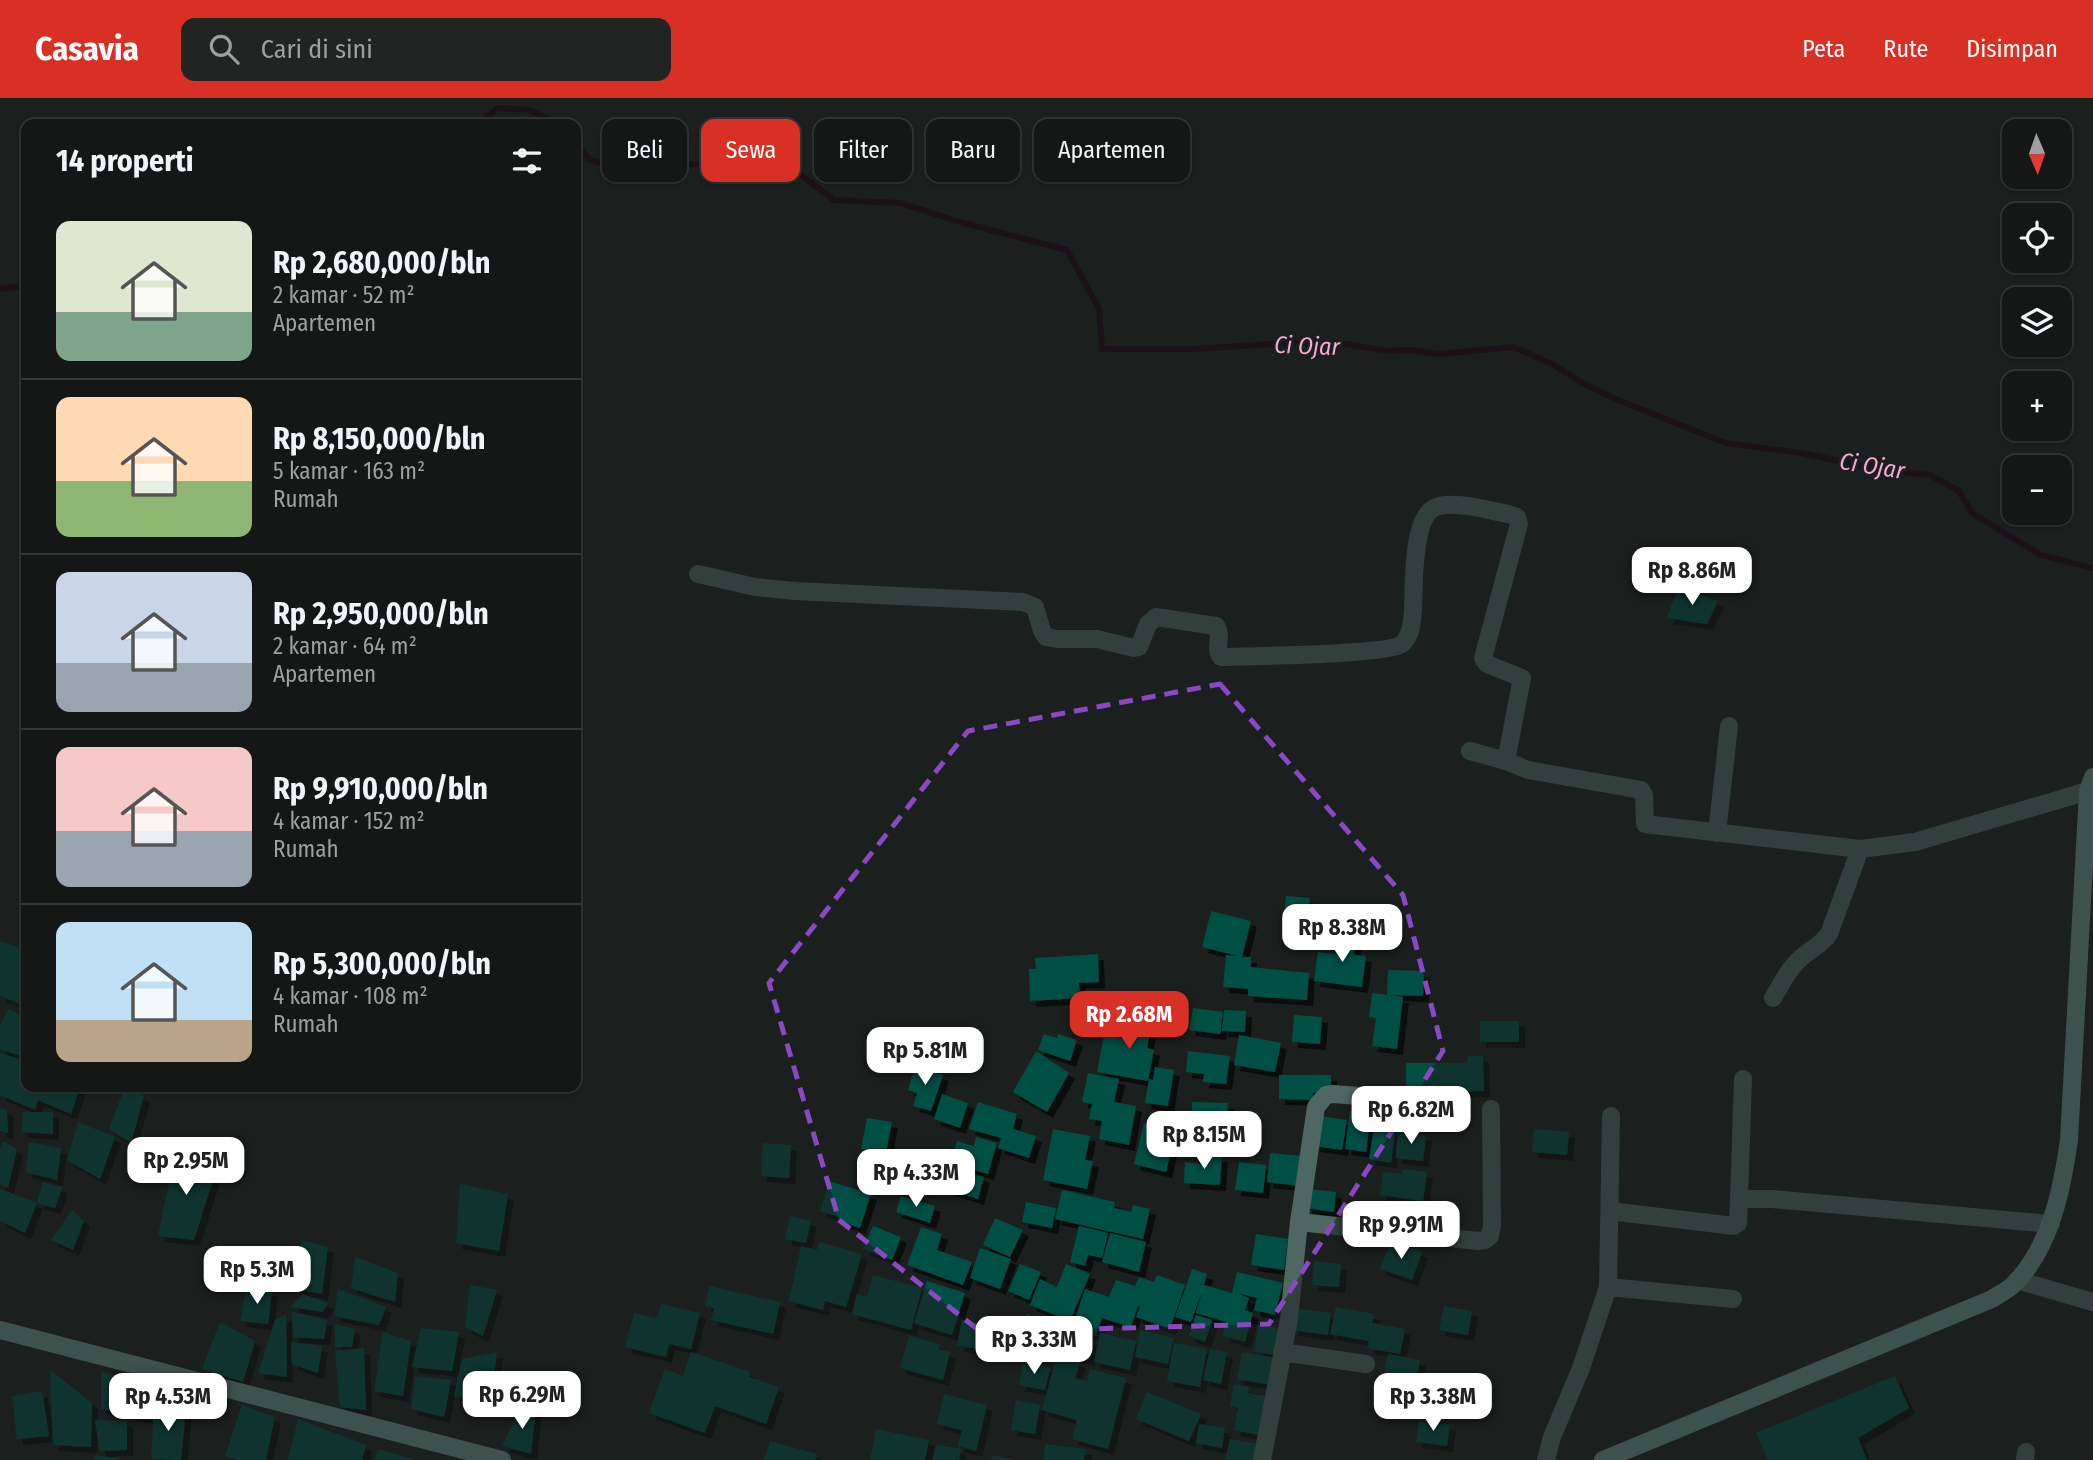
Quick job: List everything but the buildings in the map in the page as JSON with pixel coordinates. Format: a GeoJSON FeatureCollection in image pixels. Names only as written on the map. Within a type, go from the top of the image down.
{"type":"FeatureCollection","features":[{"type":"Feature","properties":{"kind":"street"},"geometry":{"type":"LineString","coordinates":[[698,574],[755,587],[795,591],[1023,602],[1035,607],[1046,637],[1097,639],[1134,648],[1139,646],[1148,624],[1156,617],[1216,626],[1219,631],[1218,652],[1221,657],[1357,651],[1400,646],[1409,637],[1418,535],[1425,515],[1436,507],[1453,505],[1508,514],[1517,517],[1519,524],[1483,658],[1487,664],[1522,678],[1506,761]]}},
{"type":"Feature","properties":{"kind":"street"},"geometry":{"type":"LineString","coordinates":[[1717,833],[1729,726]]}},
{"type":"Feature","properties":{"kind":"street"},"geometry":{"type":"LineString","coordinates":[[1470,751],[1528,770],[1641,790],[1644,795],[1645,824],[1860,849],[1915,842],[2090,784],[2069,1140],[2063,1179],[2050,1224],[2033,1260],[2017,1280],[1992,1299],[1603,1460]]}},
{"type":"Feature","properties":{"kind":"street"},"geometry":{"type":"LineString","coordinates":[[1773,998],[1793,965],[1821,946],[1829,934],[1860,849]]}},
{"type":"Feature","properties":{"kind":"street"},"geometry":{"type":"LineString","coordinates":[[1610,1211],[1734,1226],[1738,1223],[1743,1079]]}},
{"type":"Feature","properties":{"kind":"street"},"geometry":{"type":"LineString","coordinates":[[1262,1460],[1289,1319],[1299,1222],[1316,1107],[1320,1099],[1333,1094],[1425,1101]]}},
{"type":"Feature","properties":{"kind":"street"},"geometry":{"type":"LineString","coordinates":[[1299,1222],[1485,1240],[1490,1236],[1492,1224],[1491,1109]]}},
{"type":"Feature","properties":{"kind":"street"},"geometry":{"type":"LineString","coordinates":[[1546,1460],[1552,1437],[1581,1368],[1608,1287],[1611,1116]]}},
{"type":"Feature","properties":{"kind":"street"},"geometry":{"type":"LineString","coordinates":[[1739,1199],[1772,1199],[2050,1224]]}},
{"type":"Feature","properties":{"kind":"street"},"geometry":{"type":"LineString","coordinates":[[2017,1280],[2093,1302]]}},
{"type":"Feature","properties":{"kind":"street"},"geometry":{"type":"LineString","coordinates":[[1608,1287],[1733,1299]]}},
{"type":"Feature","properties":{"kind":"street"},"geometry":{"type":"LineString","coordinates":[[0,1330],[502,1460]]}},
{"type":"Feature","properties":{"kind":"street"},"geometry":{"type":"LineString","coordinates":[[1283,1352],[1366,1364]]}},
{"type":"Feature","properties":{"kind":"highlighted area"},"geometry":{"type":"Polygon","coordinates":[[[1220,684],[1403,895],[1443,1051],[1269,1324],[981,1332],[839,1220],[769,983],[968,731],[1220,684]]]}},
{"type":"Feature","properties":{"kind":"waterway","name":"Ci Ojar"},"geometry":{"type":"LineString","coordinates":[[484,119],[498,108],[530,110],[548,119]]}},
{"type":"Feature","properties":{"kind":"waterway","name":"Ci Ojar"},"geometry":{"type":"LineString","coordinates":[[581,150],[590,160],[633,172],[712,162],[739,149],[768,150],[834,200],[900,203],[1067,250],[1099,309],[1102,349],[1195,349],[1286,343],[1346,344],[1387,351],[1409,350],[1440,354],[1513,347],[1552,364],[1584,384],[1618,400],[1726,443],[1801,453],[1880,470],[1930,475],[1959,491],[1972,513],[2041,555],[2093,568]]}},
{"type":"Feature","properties":{"kind":"waterway","name":"Ci Ojar"},"geometry":{"type":"LineString","coordinates":[[0,289],[21,286]]}}]}
